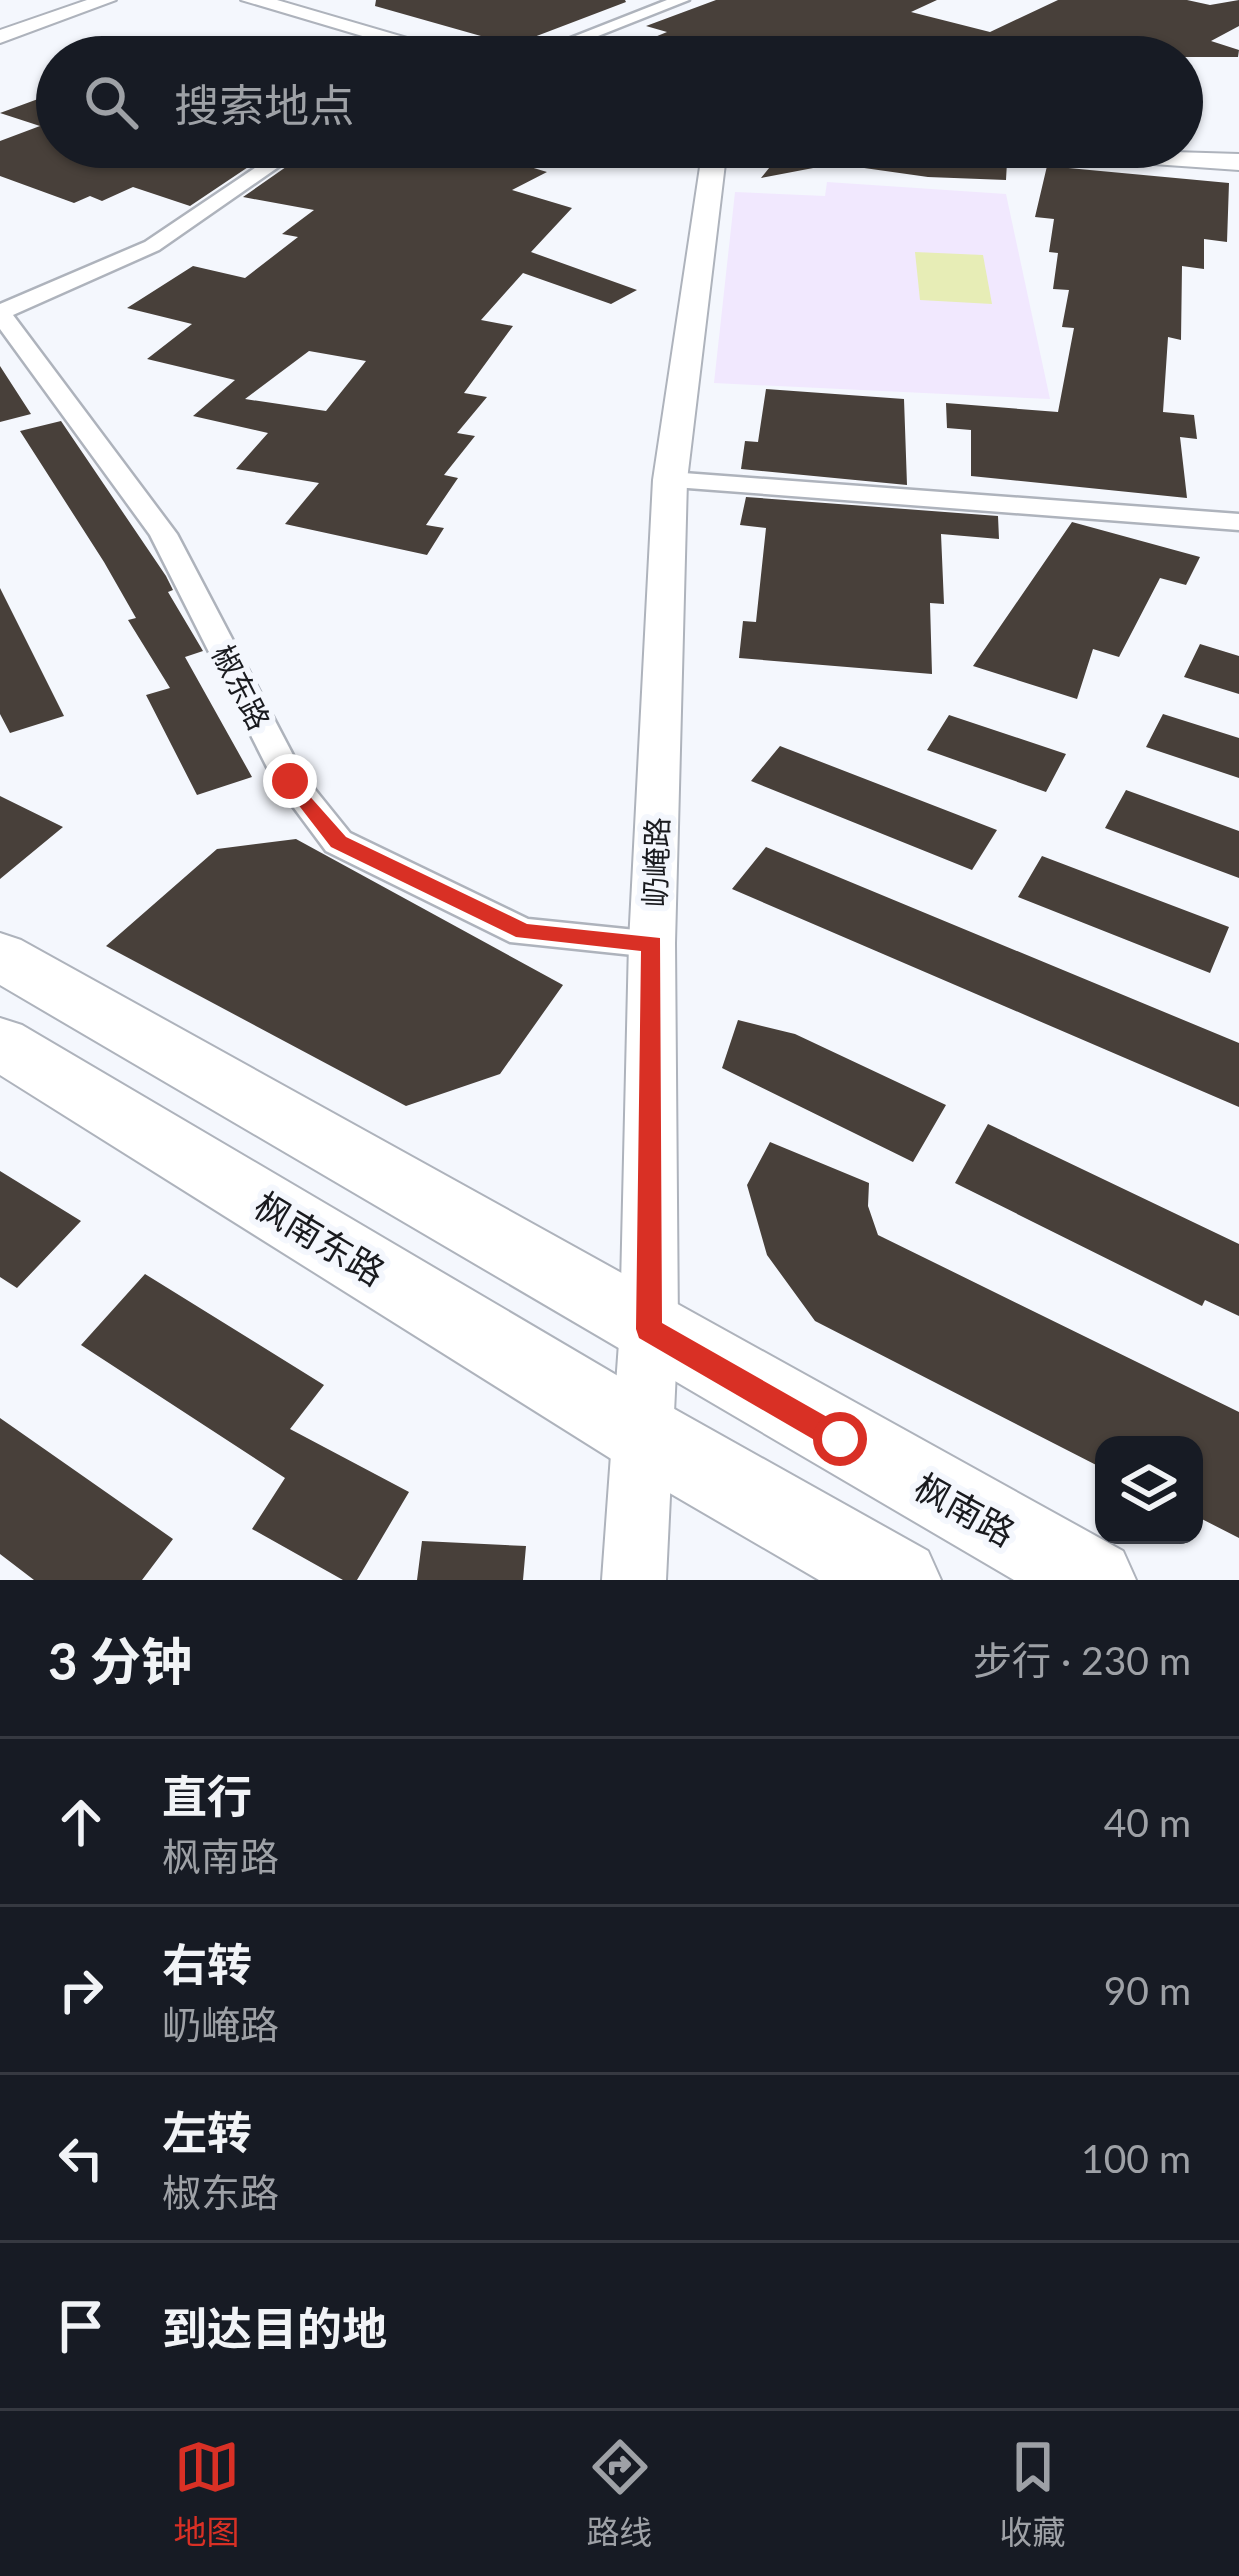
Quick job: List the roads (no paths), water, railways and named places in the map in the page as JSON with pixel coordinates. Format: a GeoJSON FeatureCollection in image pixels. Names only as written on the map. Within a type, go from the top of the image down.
{"type":"FeatureCollection","features":[{"type":"Feature","properties":{"kind":"main road"},"geometry":{"type":"LineString","coordinates":[[252,0],[383,36]]}},
{"type":"Feature","properties":{"kind":"main road"},"geometry":{"type":"LineString","coordinates":[[1203,159],[1239,162]]}},
{"type":"Feature","properties":{"kind":"main road","name":"枫南路"},"geometry":{"type":"LineString","coordinates":[[0,956],[1094,1580]]}},
{"type":"Feature","properties":{"kind":"main road","name":"枫南东路"},"geometry":{"type":"LineString","coordinates":[[0,1043],[641,1433]]}},
{"type":"Feature","properties":{"kind":"main road"},"geometry":{"type":"LineString","coordinates":[[641,1433],[898,1580]]}},
{"type":"Feature","properties":{"kind":"street"},"geometry":{"type":"LineString","coordinates":[[0,37],[106,0]]}},
{"type":"Feature","properties":{"kind":"street"},"geometry":{"type":"LineString","coordinates":[[586,36],[681,0]]}},
{"type":"Feature","properties":{"kind":"street"},"geometry":{"type":"LineString","coordinates":[[0,312],[152,246],[267,168]]}},
{"type":"Feature","properties":{"kind":"street","name":"屷崦路"},"geometry":{"type":"LineString","coordinates":[[634,1580],[649,1329],[652,944],[670,480],[712,168]]}},
{"type":"Feature","properties":{"kind":"street","name":"椒东路"},"geometry":{"type":"LineString","coordinates":[[0,312],[164,534],[290,781],[338,842],[523,932],[652,944]]}},
{"type":"Feature","properties":{"kind":"street"},"geometry":{"type":"LineString","coordinates":[[670,480],[1239,522]]}}]}
